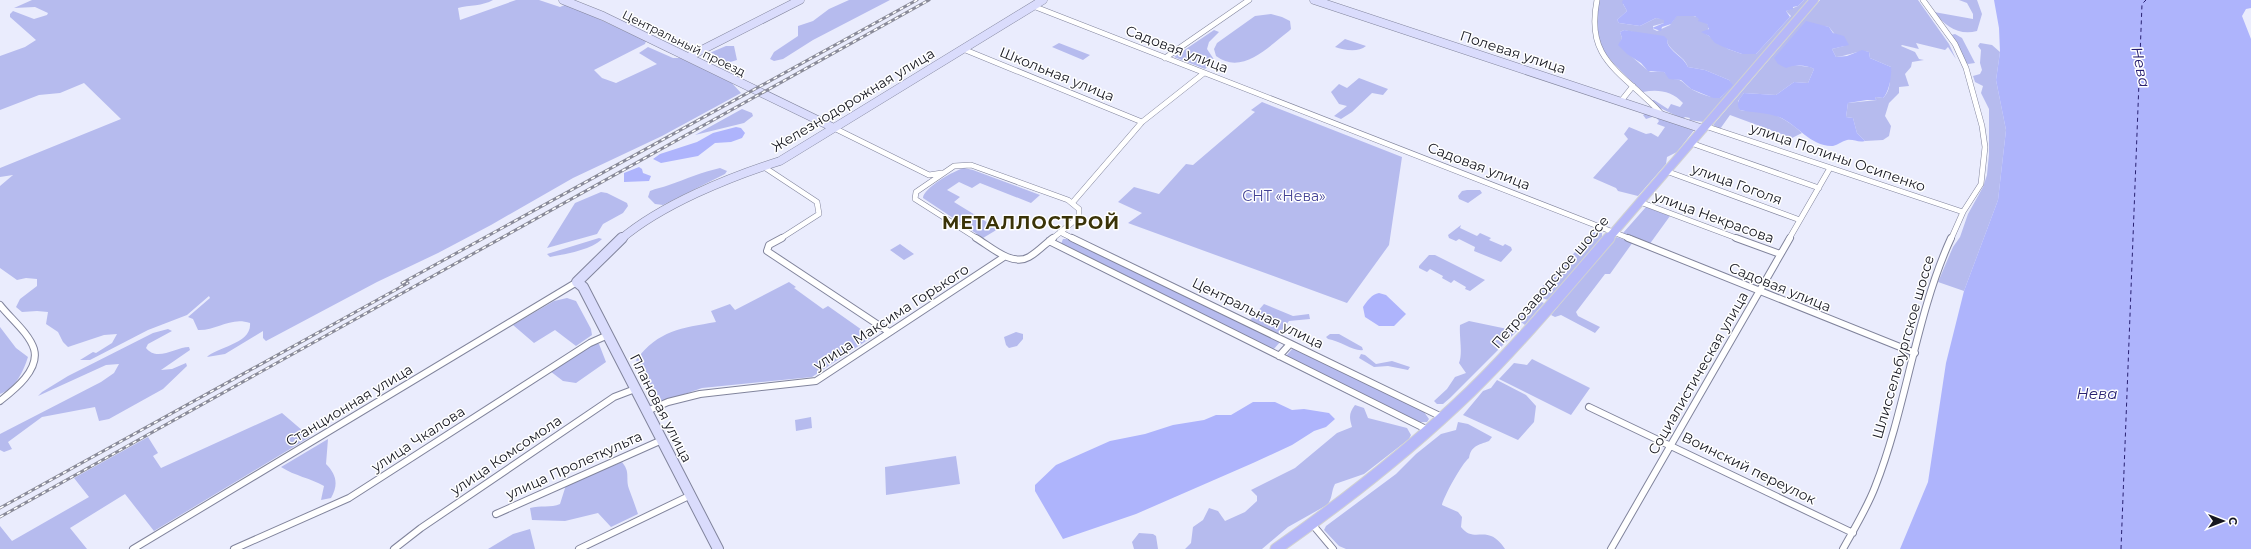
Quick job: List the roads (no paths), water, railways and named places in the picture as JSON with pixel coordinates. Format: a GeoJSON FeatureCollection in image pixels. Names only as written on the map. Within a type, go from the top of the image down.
{"type":"FeatureCollection","features":[{"type":"Feature","properties":{"kind":"main road","name":"Петрозаводское шоссе"},"geometry":{"type":"LineString","coordinates":[[1276,549],[1312,524],[1430,431],[1510,352],[1814,0]]}},
{"type":"Feature","properties":{"kind":"street","name":"Центральный проезд"},"geometry":{"type":"LineString","coordinates":[[563,0],[603,16],[834,128]]}},
{"type":"Feature","properties":{"kind":"street"},"geometry":{"type":"LineString","coordinates":[[688,57],[800,0]]}},
{"type":"Feature","properties":{"kind":"street","name":"Железнодорожная улица"},"geometry":{"type":"LineString","coordinates":[[577,282],[612,246],[640,222],[741,173],[780,161],[1043,0]]}},
{"type":"Feature","properties":{"kind":"street"},"geometry":{"type":"LineString","coordinates":[[1165,58],[1249,0]]}},
{"type":"Feature","properties":{"kind":"street","name":"Полевая улица"},"geometry":{"type":"LineString","coordinates":[[1314,0],[1662,115],[1704,127]]}},
{"type":"Feature","properties":{"kind":"street"},"geometry":{"type":"LineString","coordinates":[[1597,0],[1593,20],[1597,41],[1610,62],[1658,109],[1662,115]]}},
{"type":"Feature","properties":{"kind":"street","name":"Шлиссельбургское шоссе"},"geometry":{"type":"LineString","coordinates":[[1843,549],[1853,533],[1875,488],[1890,444],[1938,267],[1963,212],[1981,184],[1984,147],[1981,123],[1961,56],[1955,44],[1923,0]]}},
{"type":"Feature","properties":{"kind":"street","name":"Садовая улица"},"geometry":{"type":"LineString","coordinates":[[1033,6],[1614,232],[1759,292],[1915,353]]}},
{"type":"Feature","properties":{"kind":"street","name":"Школьная улица"},"geometry":{"type":"LineString","coordinates":[[963,49],[1142,122]]}},
{"type":"Feature","properties":{"kind":"street"},"geometry":{"type":"LineString","coordinates":[[1073,202],[1142,122],[1204,73]]}},
{"type":"Feature","properties":{"kind":"street"},"geometry":{"type":"LineString","coordinates":[[1621,101],[1633,86]]}},
{"type":"Feature","properties":{"kind":"street","name":"улица Полины Осипенко"},"geometry":{"type":"LineString","coordinates":[[1704,127],[1963,212]]}},
{"type":"Feature","properties":{"kind":"street"},"geometry":{"type":"LineString","coordinates":[[834,128],[929,175],[944,173]]}},
{"type":"Feature","properties":{"kind":"street"},"geometry":{"type":"LineString","coordinates":[[1691,143],[1818,188]]}},
{"type":"Feature","properties":{"kind":"street"},"geometry":{"type":"LineString","coordinates":[[958,165],[971,165],[1073,202],[1079,209],[1079,216],[1049,241],[1022,260],[1014,260],[1004,257],[915,199],[916,192],[944,173],[958,165]]}},
{"type":"Feature","properties":{"kind":"street"},"geometry":{"type":"LineString","coordinates":[[764,167],[817,202],[819,208],[819,214],[814,219],[769,245],[767,251],[889,332]]}},
{"type":"Feature","properties":{"kind":"street","name":"Социалистическая улица"},"geometry":{"type":"LineString","coordinates":[[1611,549],[1830,168]]}},
{"type":"Feature","properties":{"kind":"street","name":"улица Гоголя"},"geometry":{"type":"LineString","coordinates":[[1666,171],[1800,220]]}},
{"type":"Feature","properties":{"kind":"street"},"geometry":{"type":"LineString","coordinates":[[926,185],[929,175]]}},
{"type":"Feature","properties":{"kind":"street","name":"улица Некрасова"},"geometry":{"type":"LineString","coordinates":[[1640,202],[1780,254]]}},
{"type":"Feature","properties":{"kind":"street","name":"Центральная улица"},"geometry":{"type":"LineString","coordinates":[[1060,232],[1444,418]]}},
{"type":"Feature","properties":{"kind":"street","name":"Центральная улица"},"geometry":{"type":"LineString","coordinates":[[1049,241],[1430,431]]}},
{"type":"Feature","properties":{"kind":"street","name":"улица Максима Горького"},"geometry":{"type":"LineString","coordinates":[[647,411],[668,402],[700,394],[816,381],[1004,257]]}},
{"type":"Feature","properties":{"kind":"street","name":"Плановая улица"},"geometry":{"type":"LineString","coordinates":[[577,282],[583,287],[718,549]]}},
{"type":"Feature","properties":{"kind":"street","name":"Станционная улица"},"geometry":{"type":"LineString","coordinates":[[133,549],[577,282]]}},
{"type":"Feature","properties":{"kind":"street"},"geometry":{"type":"LineString","coordinates":[[0,305],[34,350],[34,362],[22,380],[0,401]]}},
{"type":"Feature","properties":{"kind":"street","name":"улица Чкалова"},"geometry":{"type":"LineString","coordinates":[[234,549],[349,498],[590,343],[608,335]]}},
{"type":"Feature","properties":{"kind":"street"},"geometry":{"type":"LineString","coordinates":[[1279,356],[1290,344]]}},
{"type":"Feature","properties":{"kind":"street","name":"улица Комсомола"},"geometry":{"type":"LineString","coordinates":[[394,549],[421,528],[608,402],[635,389]]}},
{"type":"Feature","properties":{"kind":"street","name":"Воинский переулок"},"geometry":{"type":"LineString","coordinates":[[1589,407],[1853,533]]}},
{"type":"Feature","properties":{"kind":"street","name":"улица Пролеткульта"},"geometry":{"type":"LineString","coordinates":[[496,514],[662,440]]}},
{"type":"Feature","properties":{"kind":"street"},"geometry":{"type":"LineString","coordinates":[[579,549],[691,495]]}},
{"type":"Feature","properties":{"kind":"street"},"geometry":{"type":"LineString","coordinates":[[1312,524],[1332,549]]}},
{"type":"Feature","properties":{"kind":"water"},"geometry":{"type":"Polygon","coordinates":[[[1623,0],[1804,0],[1798,6],[1786,11],[1790,17],[1756,54],[1742,54],[1715,43],[1709,36],[1701,32],[1709,29],[1707,24],[1698,21],[1699,19],[1695,16],[1677,16],[1671,24],[1662,27],[1661,31],[1652,28],[1664,23],[1664,20],[1656,18],[1640,26],[1619,23],[1617,20],[1627,11],[1622,2],[1623,0]]]}},
{"type":"Feature","properties":{"kind":"water","name":"Нева"},"geometry":{"type":"Polygon","coordinates":[[[1994,0],[2251,0],[2251,8],[2246,9],[2242,16],[2251,39],[2251,549],[1900,549],[1928,482],[1946,363],[1964,291],[1998,200],[2006,130],[1996,80],[2000,52],[1999,28],[1994,0]]]}},
{"type":"Feature","properties":{"kind":"water"},"geometry":{"type":"Polygon","coordinates":[[[1806,21],[1829,27],[1833,33],[1844,36],[1849,45],[1832,49],[1836,57],[1847,56],[1862,50],[1869,52],[1870,58],[1891,67],[1890,84],[1883,98],[1876,97],[1875,99],[1878,100],[1848,103],[1846,117],[1853,118],[1857,133],[1865,141],[1860,142],[1847,140],[1833,146],[1825,145],[1811,139],[1779,117],[1740,110],[1738,105],[1744,93],[1776,95],[1794,82],[1808,83],[1814,69],[1801,66],[1786,68],[1778,64],[1774,58],[1806,21]]]}},
{"type":"Feature","properties":{"kind":"water"},"geometry":{"type":"Polygon","coordinates":[[[1624,30],[1664,36],[1668,40],[1667,42],[1671,49],[1686,63],[1688,67],[1705,70],[1729,80],[1733,85],[1720,98],[1713,98],[1691,89],[1681,80],[1669,79],[1664,72],[1648,71],[1641,63],[1627,54],[1618,45],[1622,38],[1620,32],[1624,30]]]}},
{"type":"Feature","properties":{"kind":"water"},"geometry":{"type":"Polygon","coordinates":[[[736,127],[741,128],[745,133],[742,138],[731,142],[715,143],[698,156],[661,163],[653,159],[660,154],[697,142],[713,133],[736,127]]]}},
{"type":"Feature","properties":{"kind":"water"},"geometry":{"type":"Polygon","coordinates":[[[639,167],[642,169],[643,173],[651,176],[649,181],[624,182],[624,173],[639,167]]]}},
{"type":"Feature","properties":{"kind":"water"},"geometry":{"type":"Polygon","coordinates":[[[1379,293],[1386,295],[1406,314],[1394,326],[1379,326],[1365,317],[1363,307],[1372,296],[1379,293]]]}},
{"type":"Feature","properties":{"kind":"water"},"geometry":{"type":"Polygon","coordinates":[[[1253,402],[1275,402],[1292,410],[1304,409],[1329,413],[1335,419],[1326,427],[1314,431],[1292,445],[1253,463],[1136,514],[1063,539],[1035,491],[1035,485],[1056,465],[1110,441],[1145,434],[1173,425],[1204,420],[1216,415],[1231,415],[1253,402]]]}},
{"type":"Feature","properties":{"kind":"railway"},"geometry":{"type":"LineString","coordinates":[[402,283],[917,0]]}},
{"type":"Feature","properties":{"kind":"railway"},"geometry":{"type":"LineString","coordinates":[[0,517],[929,0]]}},
{"type":"Feature","properties":{"kind":"railway"},"geometry":{"type":"LineString","coordinates":[[0,508],[408,283]]}},
{"type":"Feature","properties":{"kind":"district","name":"МЕТАЛЛОСТРОЙ"},"geometry":{"type":"Point","coordinates":[1031,223]}},
{"type":"Feature","properties":{"kind":"park label","name":"СНТ «Нева»"},"geometry":{"type":"Point","coordinates":[1284,196]}}]}
